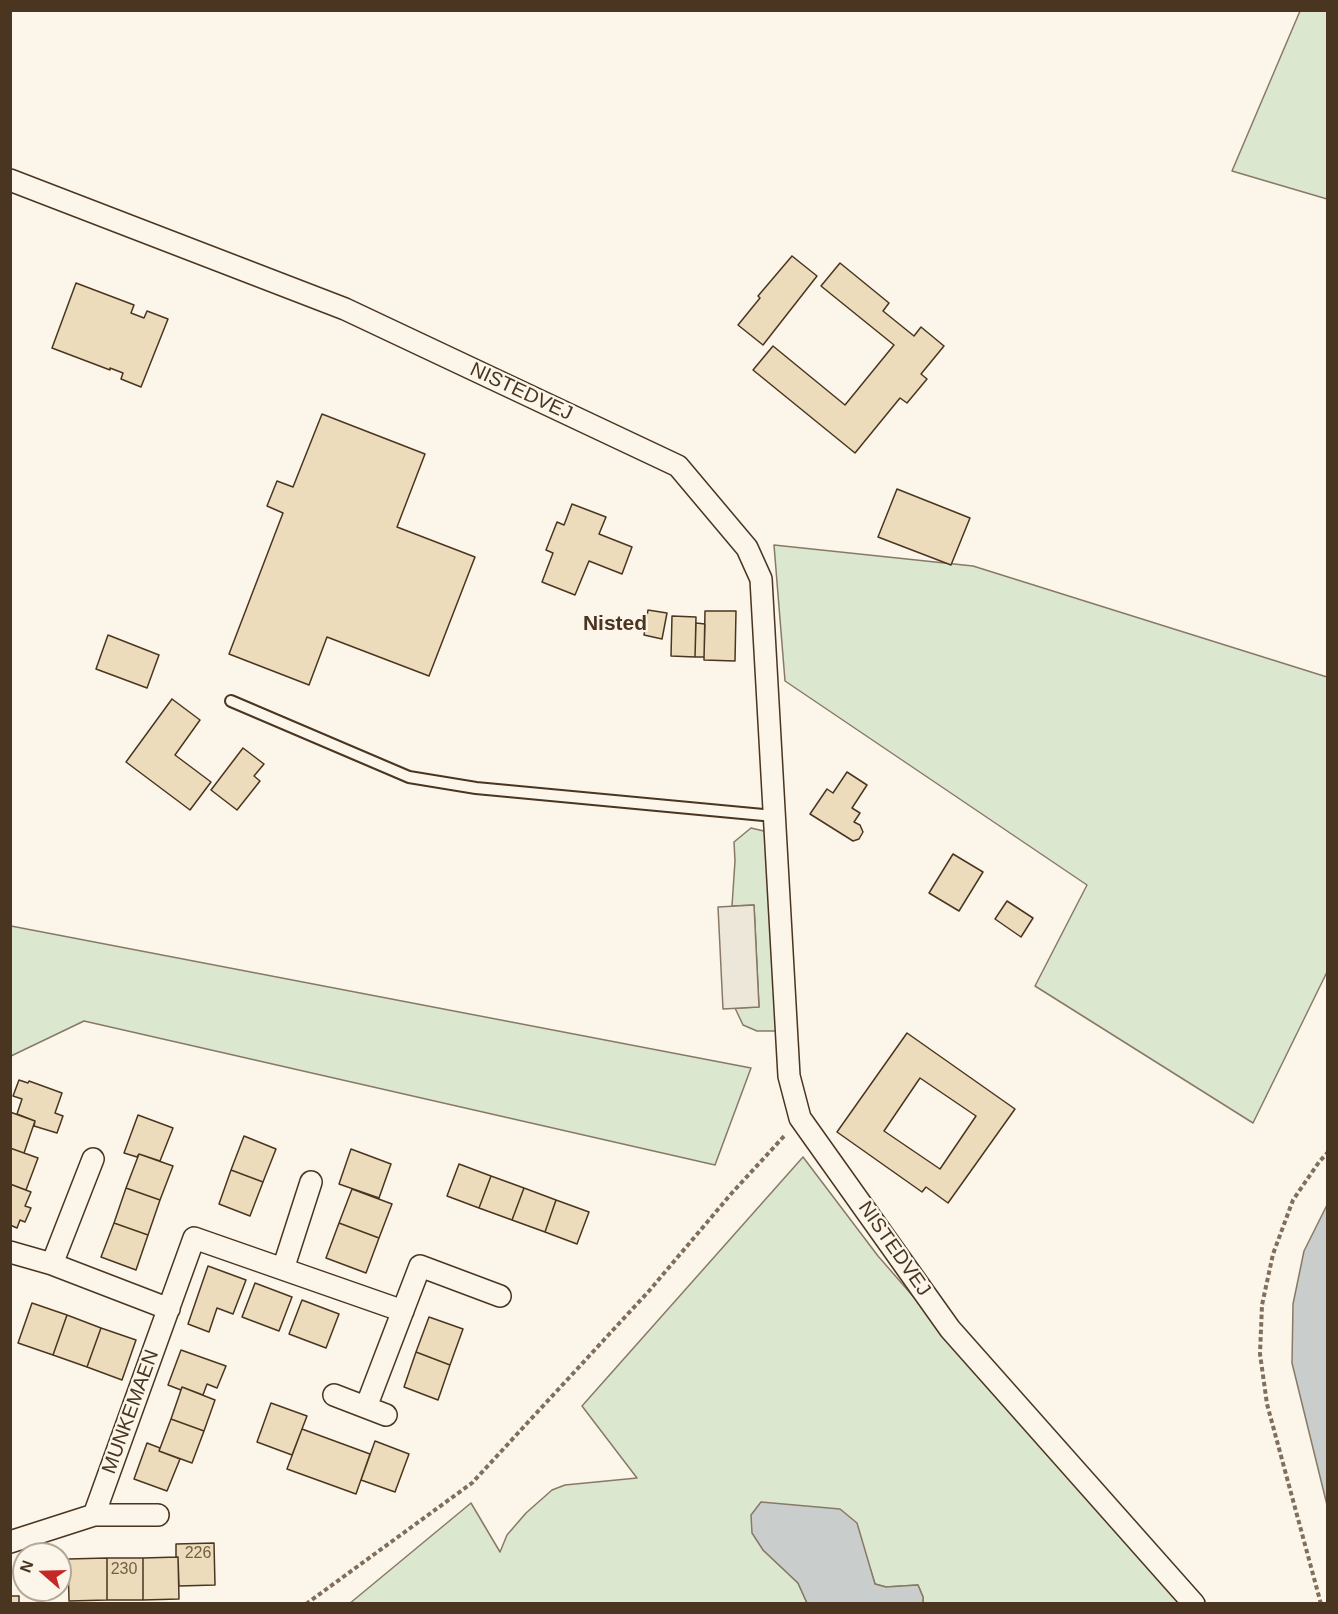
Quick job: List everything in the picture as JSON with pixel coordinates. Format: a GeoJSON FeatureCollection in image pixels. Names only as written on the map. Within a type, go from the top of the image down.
{"type":"FeatureCollection","features":[{"type":"Feature","properties":{"kind":"street","name":"NISTEDVEJ"},"geometry":{"type":"LineString","coordinates":[[10,180],[345,309],[678,466],[747,548],[761,579],[789,1076],[801,1118],[950,1329],[1194,1604]]}},
{"type":"Feature","properties":{"kind":"street"},"geometry":{"type":"LineString","coordinates":[[52,1264],[93,1159]]}},
{"type":"Feature","properties":{"kind":"street"},"geometry":{"type":"LineString","coordinates":[[283,1269],[311,1182]]}},
{"type":"Feature","properties":{"kind":"street","name":"MUNKEMAEN"},"geometry":{"type":"LineString","coordinates":[[94,1515],[194,1238],[403,1311]]}},
{"type":"Feature","properties":{"kind":"street"},"geometry":{"type":"LineString","coordinates":[[10,1252],[52,1264],[169,1309]]}},
{"type":"Feature","properties":{"kind":"street"},"geometry":{"type":"LineString","coordinates":[[366,1407],[420,1266],[500,1296]]}},
{"type":"Feature","properties":{"kind":"street"},"geometry":{"type":"LineString","coordinates":[[334,1395],[386,1415]]}},
{"type":"Feature","properties":{"kind":"street"},"geometry":{"type":"LineString","coordinates":[[10,1542],[94,1515],[158,1515]]}},
{"type":"Feature","properties":{"kind":"lane"},"geometry":{"type":"LineString","coordinates":[[231,701],[409,777],[476,788],[774,816]]}},
{"type":"Feature","properties":{"kind":"path"},"geometry":{"type":"LineString","coordinates":[[306,1604],[472,1483],[649,1291],[731,1194],[801,1118]]}},
{"type":"Feature","properties":{"kind":"path"},"geometry":{"type":"LineString","coordinates":[[1321,1604],[1267,1404],[1260,1354],[1262,1305],[1273,1254],[1293,1200],[1328,1152]]}},
{"type":"Feature","properties":{"kind":"green space"},"geometry":{"type":"Polygon","coordinates":[[[1300,11],[1327,11],[1327,199],[1232,171],[1300,11]]]}},
{"type":"Feature","properties":{"kind":"green space"},"geometry":{"type":"Polygon","coordinates":[[[774,545],[973,566],[1327,677],[1327,972],[1253,1123],[1035,986],[1087,885],[785,681],[774,545]]]}},
{"type":"Feature","properties":{"kind":"green space"},"geometry":{"type":"Polygon","coordinates":[[[751,828],[768,832],[779,1031],[757,1031],[743,1025],[735,1008],[759,1007],[754,905],[732,906],[734,842],[751,828]]]}},
{"type":"Feature","properties":{"kind":"green space"},"geometry":{"type":"Polygon","coordinates":[[[10,926],[751,1068],[715,1165],[84,1021],[11,1056],[10,926]]]}},
{"type":"Feature","properties":{"kind":"green space"},"geometry":{"type":"Polygon","coordinates":[[[803,1157],[878,1256],[1180,1603],[923,1603],[918,1585],[886,1587],[875,1584],[870,1568],[763,1550],[798,1583],[807,1603],[349,1604],[471,1503],[500,1552],[507,1535],[526,1513],[552,1490],[565,1485],[637,1478],[582,1406],[803,1157]]]}},
{"type":"Feature","properties":{"kind":"shaded area"},"geometry":{"type":"Polygon","coordinates":[[[754,905],[759,1007],[723,1009],[718,907],[754,905]]]}},
{"type":"Feature","properties":{"kind":"shaded area"},"geometry":{"type":"Polygon","coordinates":[[[1327,1205],[1327,1505],[1292,1363],[1293,1304],[1304,1251],[1327,1205]]]}},
{"type":"Feature","properties":{"kind":"shaded area"},"geometry":{"type":"Polygon","coordinates":[[[761,1502],[840,1509],[857,1523],[875,1584],[886,1587],[918,1585],[923,1603],[807,1603],[798,1583],[763,1550],[752,1533],[751,1515],[761,1502]]]}},
{"type":"Feature","properties":{"kind":"building"},"geometry":{"type":"Polygon","coordinates":[[[792,256],[817,276],[763,345],[738,325],[760,298],[758,296],[792,256]]]}},
{"type":"Feature","properties":{"kind":"building"},"geometry":{"type":"Polygon","coordinates":[[[840,263],[889,303],[883,311],[914,336],[921,327],[944,346],[921,374],[927,379],[907,403],[900,398],[855,453],[753,370],[773,346],[845,405],[894,345],[821,286],[840,263]]]}},
{"type":"Feature","properties":{"kind":"building"},"geometry":{"type":"Polygon","coordinates":[[[76,283],[134,305],[131,313],[144,318],[147,311],[168,319],[141,387],[121,379],[123,373],[52,348],[76,283]]]}},
{"type":"Feature","properties":{"kind":"building"},"geometry":{"type":"Polygon","coordinates":[[[322,414],[425,454],[397,527],[475,557],[429,676],[327,637],[309,685],[229,654],[283,513],[267,506],[277,481],[293,487],[322,414]]]}},
{"type":"Feature","properties":{"kind":"building"},"geometry":{"type":"Polygon","coordinates":[[[897,489],[970,518],[951,565],[878,537],[897,489]]]}},
{"type":"Feature","properties":{"kind":"building"},"geometry":{"type":"Polygon","coordinates":[[[572,504],[606,517],[599,534],[632,547],[622,574],[589,561],[575,595],[542,582],[553,553],[546,550],[557,522],[564,525],[572,504]]]}},
{"type":"Feature","properties":{"kind":"building"},"geometry":{"type":"Polygon","coordinates":[[[648,610],[667,613],[662,639],[644,635],[648,610]]]}},
{"type":"Feature","properties":{"kind":"building"},"geometry":{"type":"Polygon","coordinates":[[[705,611],[736,611],[735,661],[704,660],[705,611]]]}},
{"type":"Feature","properties":{"kind":"building"},"geometry":{"type":"Polygon","coordinates":[[[672,616],[696,617],[695,657],[671,656],[672,616]]]}},
{"type":"Feature","properties":{"kind":"building"},"geometry":{"type":"Polygon","coordinates":[[[696,623],[705,624],[704,657],[695,657],[696,623]]]}},
{"type":"Feature","properties":{"kind":"building"},"geometry":{"type":"Polygon","coordinates":[[[108,635],[159,655],[147,688],[96,669],[108,635]]]}},
{"type":"Feature","properties":{"kind":"building"},"geometry":{"type":"Polygon","coordinates":[[[172,699],[200,720],[175,755],[211,782],[190,810],[126,762],[172,699]]]}},
{"type":"Feature","properties":{"kind":"building"},"geometry":{"type":"Polygon","coordinates":[[[243,748],[264,764],[254,776],[260,781],[237,810],[211,790],[243,748]]]}},
{"type":"Feature","properties":{"kind":"building"},"geometry":{"type":"Polygon","coordinates":[[[847,772],[867,785],[852,808],[860,813],[854,822],[860,825],[863,832],[859,839],[853,841],[810,814],[827,789],[833,793],[847,772]]]}},
{"type":"Feature","properties":{"kind":"building"},"geometry":{"type":"Polygon","coordinates":[[[953,854],[983,872],[959,911],[929,893],[953,854]]]}},
{"type":"Feature","properties":{"kind":"building"},"geometry":{"type":"Polygon","coordinates":[[[1007,901],[1033,918],[1021,937],[995,919],[1007,901]]]}},
{"type":"Feature","properties":{"kind":"building"},"geometry":{"type":"Polygon","coordinates":[[[907,1033],[1015,1109],[948,1203],[926,1187],[922,1192],[837,1132],[907,1033]],[[920,1078],[884,1131],[940,1169],[976,1116],[920,1078]]]}},
{"type":"Feature","properties":{"kind":"building"},"geometry":{"type":"Polygon","coordinates":[[[19,1080],[28,1083],[29,1081],[62,1093],[55,1113],[63,1116],[57,1133],[34,1126],[35,1121],[17,1114],[22,1099],[13,1096],[19,1080]]]}},
{"type":"Feature","properties":{"kind":"building"},"geometry":{"type":"Polygon","coordinates":[[[10,1112],[35,1121],[24,1153],[10,1148],[10,1112]]]}},
{"type":"Feature","properties":{"kind":"building"},"geometry":{"type":"Polygon","coordinates":[[[138,1115],[173,1128],[160,1161],[139,1154],[137,1157],[124,1153],[138,1115]]]}},
{"type":"Feature","properties":{"kind":"building"},"geometry":{"type":"Polygon","coordinates":[[[244,1136],[276,1149],[263,1182],[231,1170],[244,1136]]]}},
{"type":"Feature","properties":{"kind":"building"},"geometry":{"type":"Polygon","coordinates":[[[10,1148],[38,1158],[26,1190],[10,1184],[10,1148]]]}},
{"type":"Feature","properties":{"kind":"building"},"geometry":{"type":"Polygon","coordinates":[[[351,1149],[391,1164],[379,1198],[339,1184],[351,1149]]]}},
{"type":"Feature","properties":{"kind":"building"},"geometry":{"type":"Polygon","coordinates":[[[139,1154],[173,1166],[160,1200],[126,1188],[139,1154]]]}},
{"type":"Feature","properties":{"kind":"building"},"geometry":{"type":"Polygon","coordinates":[[[459,1164],[491,1176],[479,1208],[447,1196],[459,1164]]]}},
{"type":"Feature","properties":{"kind":"building"},"geometry":{"type":"Polygon","coordinates":[[[231,1170],[263,1182],[250,1216],[219,1204],[231,1170]]]}},
{"type":"Feature","properties":{"kind":"building"},"geometry":{"type":"Polygon","coordinates":[[[491,1176],[524,1188],[512,1220],[479,1208],[491,1176]]]}},
{"type":"Feature","properties":{"kind":"building"},"geometry":{"type":"Polygon","coordinates":[[[10,1184],[31,1192],[25,1206],[31,1208],[25,1222],[20,1220],[17,1228],[10,1225],[10,1184]]]}},
{"type":"Feature","properties":{"kind":"building"},"geometry":{"type":"Polygon","coordinates":[[[126,1188],[160,1200],[148,1235],[114,1223],[126,1188]]]}},
{"type":"Feature","properties":{"kind":"building"},"geometry":{"type":"Polygon","coordinates":[[[524,1188],[556,1200],[545,1232],[512,1220],[524,1188]]]}},
{"type":"Feature","properties":{"kind":"building"},"geometry":{"type":"Polygon","coordinates":[[[352,1189],[392,1204],[379,1238],[339,1223],[352,1189]]]}},
{"type":"Feature","properties":{"kind":"building"},"geometry":{"type":"Polygon","coordinates":[[[556,1200],[589,1212],[577,1244],[545,1232],[556,1200]]]}},
{"type":"Feature","properties":{"kind":"building"},"geometry":{"type":"Polygon","coordinates":[[[114,1223],[148,1235],[136,1270],[101,1257],[114,1223]]]}},
{"type":"Feature","properties":{"kind":"building"},"geometry":{"type":"Polygon","coordinates":[[[339,1223],[379,1238],[366,1273],[326,1258],[339,1223]]]}},
{"type":"Feature","properties":{"kind":"building"},"geometry":{"type":"Polygon","coordinates":[[[208,1266],[246,1280],[233,1314],[217,1308],[209,1332],[188,1324],[208,1266]]]}},
{"type":"Feature","properties":{"kind":"building"},"geometry":{"type":"Polygon","coordinates":[[[255,1283],[292,1297],[279,1331],[242,1317],[255,1283]]]}},
{"type":"Feature","properties":{"kind":"building"},"geometry":{"type":"Polygon","coordinates":[[[302,1300],[339,1314],[326,1348],[289,1334],[302,1300]]]}},
{"type":"Feature","properties":{"kind":"building"},"geometry":{"type":"Polygon","coordinates":[[[32,1303],[67,1315],[53,1355],[18,1343],[32,1303]]]}},
{"type":"Feature","properties":{"kind":"building"},"geometry":{"type":"Polygon","coordinates":[[[67,1315],[101,1328],[87,1367],[53,1355],[67,1315]]]}},
{"type":"Feature","properties":{"kind":"building"},"geometry":{"type":"Polygon","coordinates":[[[429,1317],[463,1329],[450,1365],[416,1352],[429,1317]]]}},
{"type":"Feature","properties":{"kind":"building"},"geometry":{"type":"Polygon","coordinates":[[[101,1328],[136,1340],[122,1380],[87,1367],[101,1328]]]}},
{"type":"Feature","properties":{"kind":"building"},"geometry":{"type":"Polygon","coordinates":[[[181,1350],[226,1366],[217,1388],[207,1384],[203,1395],[182,1387],[181,1390],[168,1385],[181,1350]]]}},
{"type":"Feature","properties":{"kind":"building"},"geometry":{"type":"Polygon","coordinates":[[[416,1352],[450,1365],[438,1400],[404,1387],[416,1352]]]}},
{"type":"Feature","properties":{"kind":"building"},"geometry":{"type":"Polygon","coordinates":[[[182,1387],[215,1400],[204,1431],[171,1419],[182,1387]]]}},
{"type":"Feature","properties":{"kind":"building"},"geometry":{"type":"Polygon","coordinates":[[[271,1403],[307,1416],[292,1455],[257,1442],[271,1403]]]}},
{"type":"Feature","properties":{"kind":"building"},"geometry":{"type":"Polygon","coordinates":[[[171,1419],[204,1431],[192,1463],[159,1451],[171,1419]]]}},
{"type":"Feature","properties":{"kind":"building"},"geometry":{"type":"Polygon","coordinates":[[[302,1429],[370,1454],[356,1494],[287,1469],[302,1429]]]}},
{"type":"Feature","properties":{"kind":"building"},"geometry":{"type":"Polygon","coordinates":[[[375,1441],[409,1454],[395,1492],[361,1480],[375,1441]]]}},
{"type":"Feature","properties":{"kind":"building"},"geometry":{"type":"Polygon","coordinates":[[[147,1443],[160,1448],[159,1451],[180,1459],[167,1491],[134,1479],[147,1443]]]}},
{"type":"Feature","properties":{"kind":"building"},"geometry":{"type":"Polygon","coordinates":[[[214,1543],[215,1585],[179,1586],[176,1544],[214,1543]]]}},
{"type":"Feature","properties":{"kind":"building"},"geometry":{"type":"Polygon","coordinates":[[[178,1557],[179,1599],[143,1600],[143,1558],[178,1557]]]}},
{"type":"Feature","properties":{"kind":"building"},"geometry":{"type":"Polygon","coordinates":[[[107,1558],[107,1600],[72,1601],[72,1559],[107,1558]]]}},
{"type":"Feature","properties":{"kind":"building"},"geometry":{"type":"Polygon","coordinates":[[[107,1558],[143,1558],[143,1600],[107,1600],[107,1558]]]}},
{"type":"Feature","properties":{"kind":"building"},"geometry":{"type":"Polygon","coordinates":[[[10,1596],[12,1596],[12,1602],[19,1602],[19,1604],[10,1604],[10,1596]]]}},
{"type":"Feature","properties":{"kind":"district","name":"Nisted"},"geometry":{"type":"Point","coordinates":[615,624]}}]}
